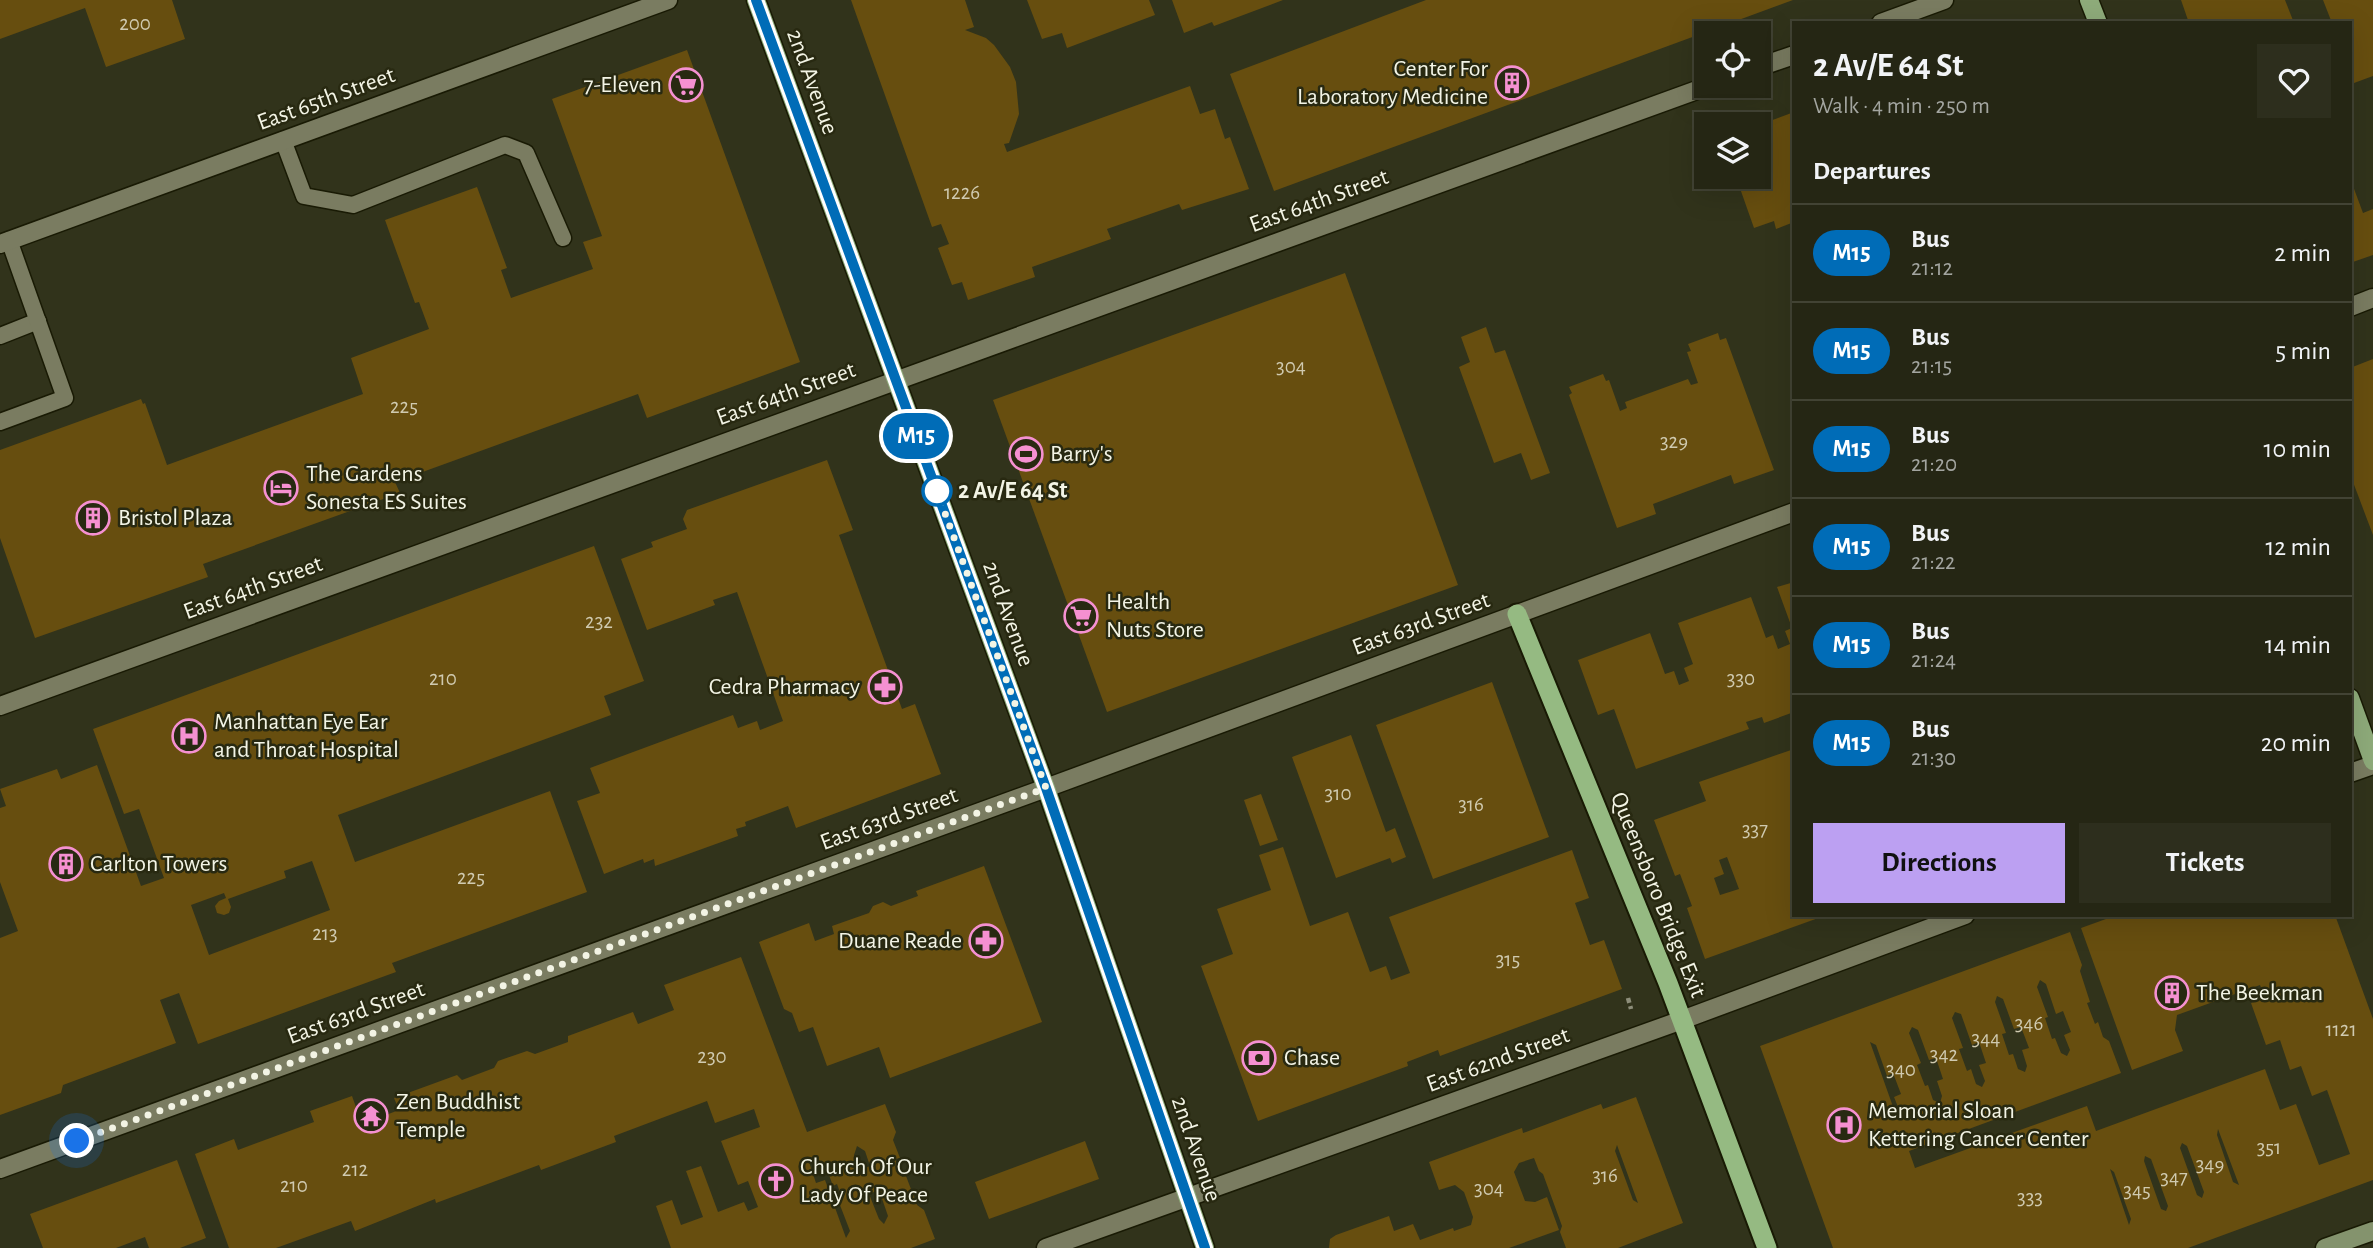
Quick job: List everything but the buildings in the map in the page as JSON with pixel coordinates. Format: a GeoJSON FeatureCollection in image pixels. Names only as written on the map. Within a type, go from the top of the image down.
{"type":"FeatureCollection","features":[{"type":"Feature","properties":{"kind":"highway","name":"Queensboro Bridge Exit"},"geometry":{"type":"LineString","coordinates":[[1517,614],[1682,1020],[1767,1248]]}},
{"type":"Feature","properties":{"kind":"main road","name":"2nd Avenue"},"geometry":{"type":"LineString","coordinates":[[756,0],[1046,788],[1205,1248]]}},
{"type":"Feature","properties":{"kind":"main road"},"geometry":{"type":"LineString","coordinates":[[2089,0],[2097,21]]}},
{"type":"Feature","properties":{"kind":"main road"},"geometry":{"type":"LineString","coordinates":[[2352,704],[2373,763]]}},
{"type":"Feature","properties":{"kind":"main road"},"geometry":{"type":"LineString","coordinates":[[2325,1248],[2373,1231]]}},
{"type":"Feature","properties":{"kind":"street","name":"East 65th Street"},"geometry":{"type":"LineString","coordinates":[[5,242],[668,0]]}},
{"type":"Feature","properties":{"kind":"street"},"geometry":{"type":"LineString","coordinates":[[1886,21],[1944,0]]}},
{"type":"Feature","properties":{"kind":"street"},"geometry":{"type":"LineString","coordinates":[[1771,63],[1792,56]]}},
{"type":"Feature","properties":{"kind":"street","name":"East 64th Street"},"geometry":{"type":"LineString","coordinates":[[0,706],[1694,91]]}},
{"type":"Feature","properties":{"kind":"street"},"geometry":{"type":"LineString","coordinates":[[2352,306],[2373,298]]}},
{"type":"Feature","properties":{"kind":"street","name":"East 63rd Street"},"geometry":{"type":"LineString","coordinates":[[0,1169],[1792,513]]}},
{"type":"Feature","properties":{"kind":"street"},"geometry":{"type":"LineString","coordinates":[[2352,772],[2373,763]]}},
{"type":"Feature","properties":{"kind":"street","name":"East 62nd Street"},"geometry":{"type":"LineString","coordinates":[[1046,1248],[1682,1020],[1960,917]]}},
{"type":"Feature","properties":{"kind":"lane"},"geometry":{"type":"LineString","coordinates":[[283,140],[304,196],[353,205],[505,145],[526,153],[563,238]]}},
{"type":"Feature","properties":{"kind":"lane"},"geometry":{"type":"LineString","coordinates":[[0,422],[65,398],[38,321],[5,242]]}},
{"type":"Feature","properties":{"kind":"lane"},"geometry":{"type":"LineString","coordinates":[[0,336],[38,321]]}},
{"type":"Feature","properties":{"kind":"path"},"geometry":{"type":"LineString","coordinates":[[1628,998],[1631,1009]]}},
{"type":"Feature","properties":{"kind":"bus line","name":"M15"},"geometry":{"type":"LineString","coordinates":[[756,0],[1046,788],[1205,1248]]}},
{"type":"Feature","properties":{"kind":"place","name":"Center For Laboratory Medicine"},"geometry":{"type":"Point","coordinates":[1512,83]}},
{"type":"Feature","properties":{"kind":"place","name":"7-Eleven"},"geometry":{"type":"Point","coordinates":[686,85]}},
{"type":"Feature","properties":{"kind":"place","name":"Barry's"},"geometry":{"type":"Point","coordinates":[1026,454]}},
{"type":"Feature","properties":{"kind":"place","name":"The Gardens Sonesta ES Suites"},"geometry":{"type":"Point","coordinates":[281,488]}},
{"type":"Feature","properties":{"kind":"place","name":"2 Av/E 64 St"},"geometry":{"type":"Point","coordinates":[937,491]}},
{"type":"Feature","properties":{"kind":"place","name":"Bristol Plaza"},"geometry":{"type":"Point","coordinates":[93,518]}},
{"type":"Feature","properties":{"kind":"place","name":"Health Nuts Store"},"geometry":{"type":"Point","coordinates":[1081,616]}},
{"type":"Feature","properties":{"kind":"place","name":"Cedra Pharmacy"},"geometry":{"type":"Point","coordinates":[885,687]}},
{"type":"Feature","properties":{"kind":"place","name":"Manhattan Eye Ear and Throat Hospital"},"geometry":{"type":"Point","coordinates":[189,736]}},
{"type":"Feature","properties":{"kind":"place","name":"Carlton Towers"},"geometry":{"type":"Point","coordinates":[66,864]}},
{"type":"Feature","properties":{"kind":"place","name":"Duane Reade"},"geometry":{"type":"Point","coordinates":[986,941]}},
{"type":"Feature","properties":{"kind":"place","name":"The Beekman"},"geometry":{"type":"Point","coordinates":[2172,993]}},
{"type":"Feature","properties":{"kind":"place","name":"Chase"},"geometry":{"type":"Point","coordinates":[1259,1058]}},
{"type":"Feature","properties":{"kind":"place","name":"Zen Buddhist Temple"},"geometry":{"type":"Point","coordinates":[371,1116]}},
{"type":"Feature","properties":{"kind":"place","name":"Memorial Sloan Kettering Cancer Center"},"geometry":{"type":"Point","coordinates":[1844,1125]}},
{"type":"Feature","properties":{"kind":"place","name":"Church Of Our Lady Of Peace"},"geometry":{"type":"Point","coordinates":[776,1181]}},
{"type":"Feature","properties":{"kind":"route"},"geometry":{"type":"LineString","coordinates":[[77,1141],[1046,788],[935,486],[937,491]]}}]}
